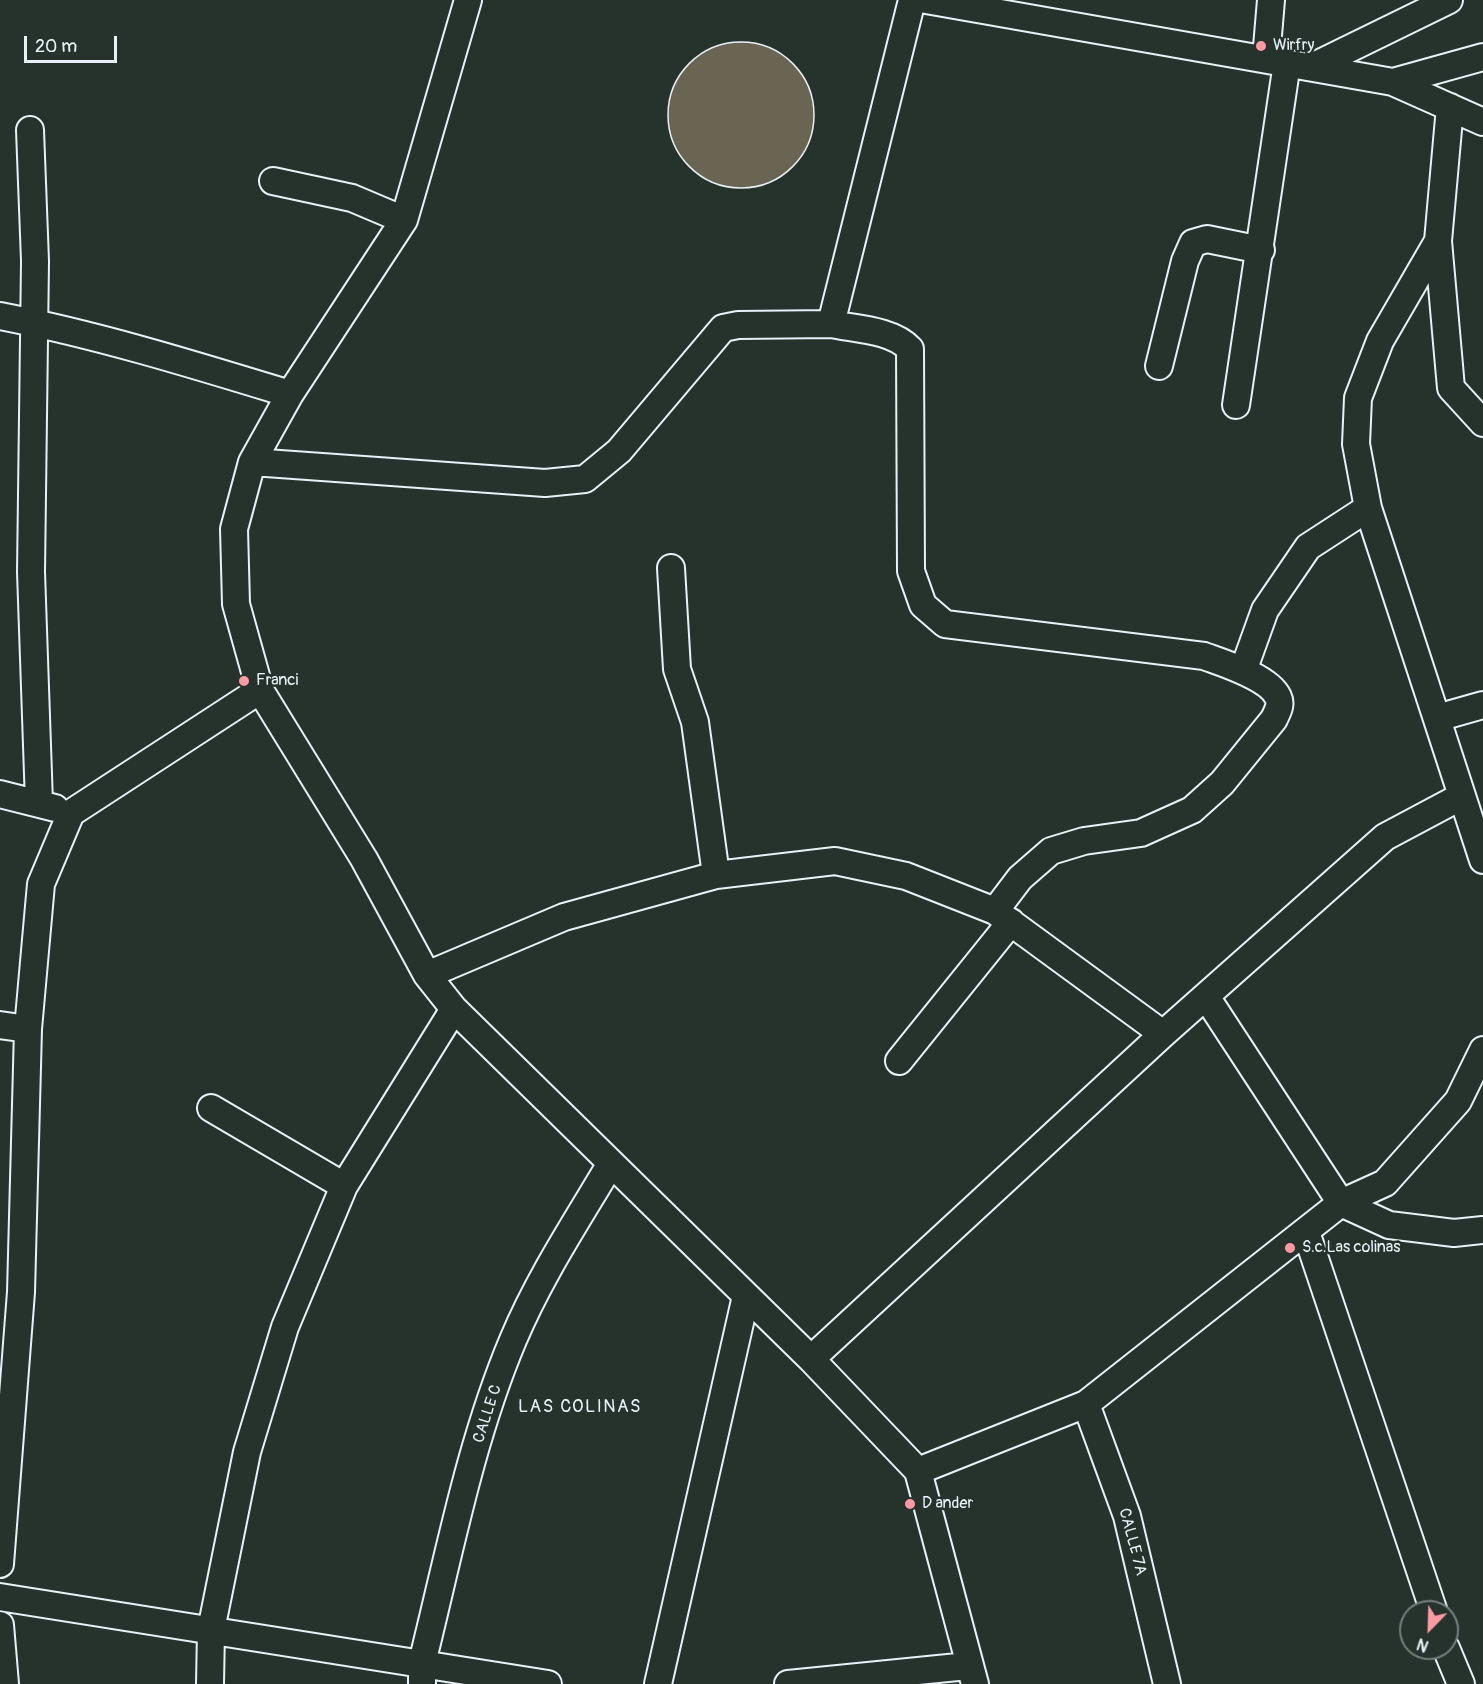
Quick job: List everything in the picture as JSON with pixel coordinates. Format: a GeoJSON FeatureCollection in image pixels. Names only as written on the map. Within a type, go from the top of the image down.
{"type":"FeatureCollection","features":[{"type":"Feature","properties":{"kind":"street"},"geometry":{"type":"LineString","coordinates":[[468,0],[404,220],[290,394],[252,462],[234,529],[236,604],[260,690],[364,860],[427,975],[454,1009],[610,1165],[811,1359],[918,1471],[972,1675],[788,1684]]}},
{"type":"Feature","properties":{"kind":"street"},"geometry":{"type":"LineString","coordinates":[[831,324],[912,0]]}},
{"type":"Feature","properties":{"kind":"street"},"geometry":{"type":"LineString","coordinates":[[1236,405],[1289,63],[1271,0]]}},
{"type":"Feature","properties":{"kind":"street"},"geometry":{"type":"LineString","coordinates":[[1289,63],[1449,0]]}},
{"type":"Feature","properties":{"kind":"street"},"geometry":{"type":"LineString","coordinates":[[938,1],[1394,82],[1483,122]]}},
{"type":"Feature","properties":{"kind":"street"},"geometry":{"type":"LineString","coordinates":[[1394,82],[1483,57]]}},
{"type":"Feature","properties":{"kind":"street"},"geometry":{"type":"LineString","coordinates":[[1450,107],[1438,241],[1451,388],[1483,423]]}},
{"type":"Feature","properties":{"kind":"street"},"geometry":{"type":"LineString","coordinates":[[30,130],[35,323],[31,572],[39,803]]}},
{"type":"Feature","properties":{"kind":"street"},"geometry":{"type":"LineString","coordinates":[[273,181],[352,198],[404,220]]}},
{"type":"Feature","properties":{"kind":"street"},"geometry":{"type":"LineString","coordinates":[[1159,366],[1185,261],[1193,243],[1207,239],[1261,250]]}},
{"type":"Feature","properties":{"kind":"street"},"geometry":{"type":"LineString","coordinates":[[1438,241],[1380,341],[1359,399],[1356,444],[1368,508],[1483,860]]}},
{"type":"Feature","properties":{"kind":"street"},"geometry":{"type":"LineString","coordinates":[[0,316],[199,366],[290,394]]}},
{"type":"Feature","properties":{"kind":"street"},"geometry":{"type":"LineString","coordinates":[[252,462],[545,483],[585,479],[619,451],[723,328],[738,325],[831,324],[890,336],[903,341],[910,349],[911,571],[923,605],[945,624],[1204,656],[1243,671],[1270,688],[1279,697],[1280,707],[1222,783],[1192,810],[1141,832],[1051,850],[1020,878],[1003,916],[899,1061]]}},
{"type":"Feature","properties":{"kind":"street"},"geometry":{"type":"LineString","coordinates":[[1243,671],[1264,610],[1308,547],[1368,508]]}},
{"type":"Feature","properties":{"kind":"street"},"geometry":{"type":"LineString","coordinates":[[670,567],[677,669],[695,722],[716,875]]}},
{"type":"Feature","properties":{"kind":"street"},"geometry":{"type":"LineString","coordinates":[[0,1564],[10,1291],[27,1029],[41,884],[71,813],[260,690]]}},
{"type":"Feature","properties":{"kind":"street"},"geometry":{"type":"LineString","coordinates":[[1437,718],[1483,705]]}},
{"type":"Feature","properties":{"kind":"street"},"geometry":{"type":"LineString","coordinates":[[0,794],[71,813]]}},
{"type":"Feature","properties":{"kind":"street"},"geometry":{"type":"LineString","coordinates":[[811,1359],[1163,1034],[1207,998],[1385,837],[1462,796]]}},
{"type":"Feature","properties":{"kind":"street"},"geometry":{"type":"LineString","coordinates":[[427,975],[564,917],[716,875],[835,861],[906,876],[1003,916],[1163,1034]]}},
{"type":"Feature","properties":{"kind":"street"},"geometry":{"type":"LineString","coordinates":[[1207,998],[1341,1203],[1389,1226],[1454,1233],[1483,1230]]}},
{"type":"Feature","properties":{"kind":"street"},"geometry":{"type":"LineString","coordinates":[[210,1684],[211,1630],[254,1429],[285,1327],[344,1186],[454,1009]]}},
{"type":"Feature","properties":{"kind":"street"},"geometry":{"type":"LineString","coordinates":[[0,1025],[27,1029]]}},
{"type":"Feature","properties":{"kind":"street"},"geometry":{"type":"LineString","coordinates":[[918,1471],[1086,1404],[1341,1203],[1385,1183],[1458,1101],[1483,1050]]}},
{"type":"Feature","properties":{"kind":"street"},"geometry":{"type":"LineString","coordinates":[[211,1108],[344,1186]]}},
{"type":"Feature","properties":{"kind":"street","name":"CALLE C"},"geometry":{"type":"LineString","coordinates":[[422,1673],[468,1475],[513,1340],[552,1260],[610,1165]]}},
{"type":"Feature","properties":{"kind":"street"},"geometry":{"type":"LineString","coordinates":[[1306,1232],[1430,1600]]}},
{"type":"Feature","properties":{"kind":"street"},"geometry":{"type":"LineString","coordinates":[[658,1684],[746,1296]]}},
{"type":"Feature","properties":{"kind":"street","name":"CALLE 7A"},"geometry":{"type":"LineString","coordinates":[[1086,1404],[1127,1516],[1167,1684]]}},
{"type":"Feature","properties":{"kind":"street"},"geometry":{"type":"LineString","coordinates":[[0,1596],[211,1630],[422,1673],[548,1684]]}},
{"type":"Feature","properties":{"kind":"street"},"geometry":{"type":"LineString","coordinates":[[0,1625],[5,1684]]}},
{"type":"Feature","properties":{"kind":"street"},"geometry":{"type":"LineString","coordinates":[[1451,1660],[1461,1684]]}},
{"type":"Feature","properties":{"kind":"building"},"geometry":{"type":"Polygon","coordinates":[[[741,42],[769,47],[793,63],[809,87],[814,115],[809,143],[793,167],[769,183],[741,188],[713,183],[689,167],[673,143],[668,115],[673,87],[689,63],[713,47],[741,42]]]}},
{"type":"Feature","properties":{"kind":"place","name":"Wirfry"},"geometry":{"type":"Point","coordinates":[1261,46]}},
{"type":"Feature","properties":{"kind":"place","name":"Franci"},"geometry":{"type":"Point","coordinates":[244,681]}},
{"type":"Feature","properties":{"kind":"place","name":"S.c.Las colinas"},"geometry":{"type":"Point","coordinates":[1290,1248]}},
{"type":"Feature","properties":{"kind":"place","name":"D ander"},"geometry":{"type":"Point","coordinates":[910,1504]}},
{"type":"Feature","properties":{"kind":"district","name":"LAS COLINAS"},"geometry":{"type":"Point","coordinates":[580,1407]}}]}
